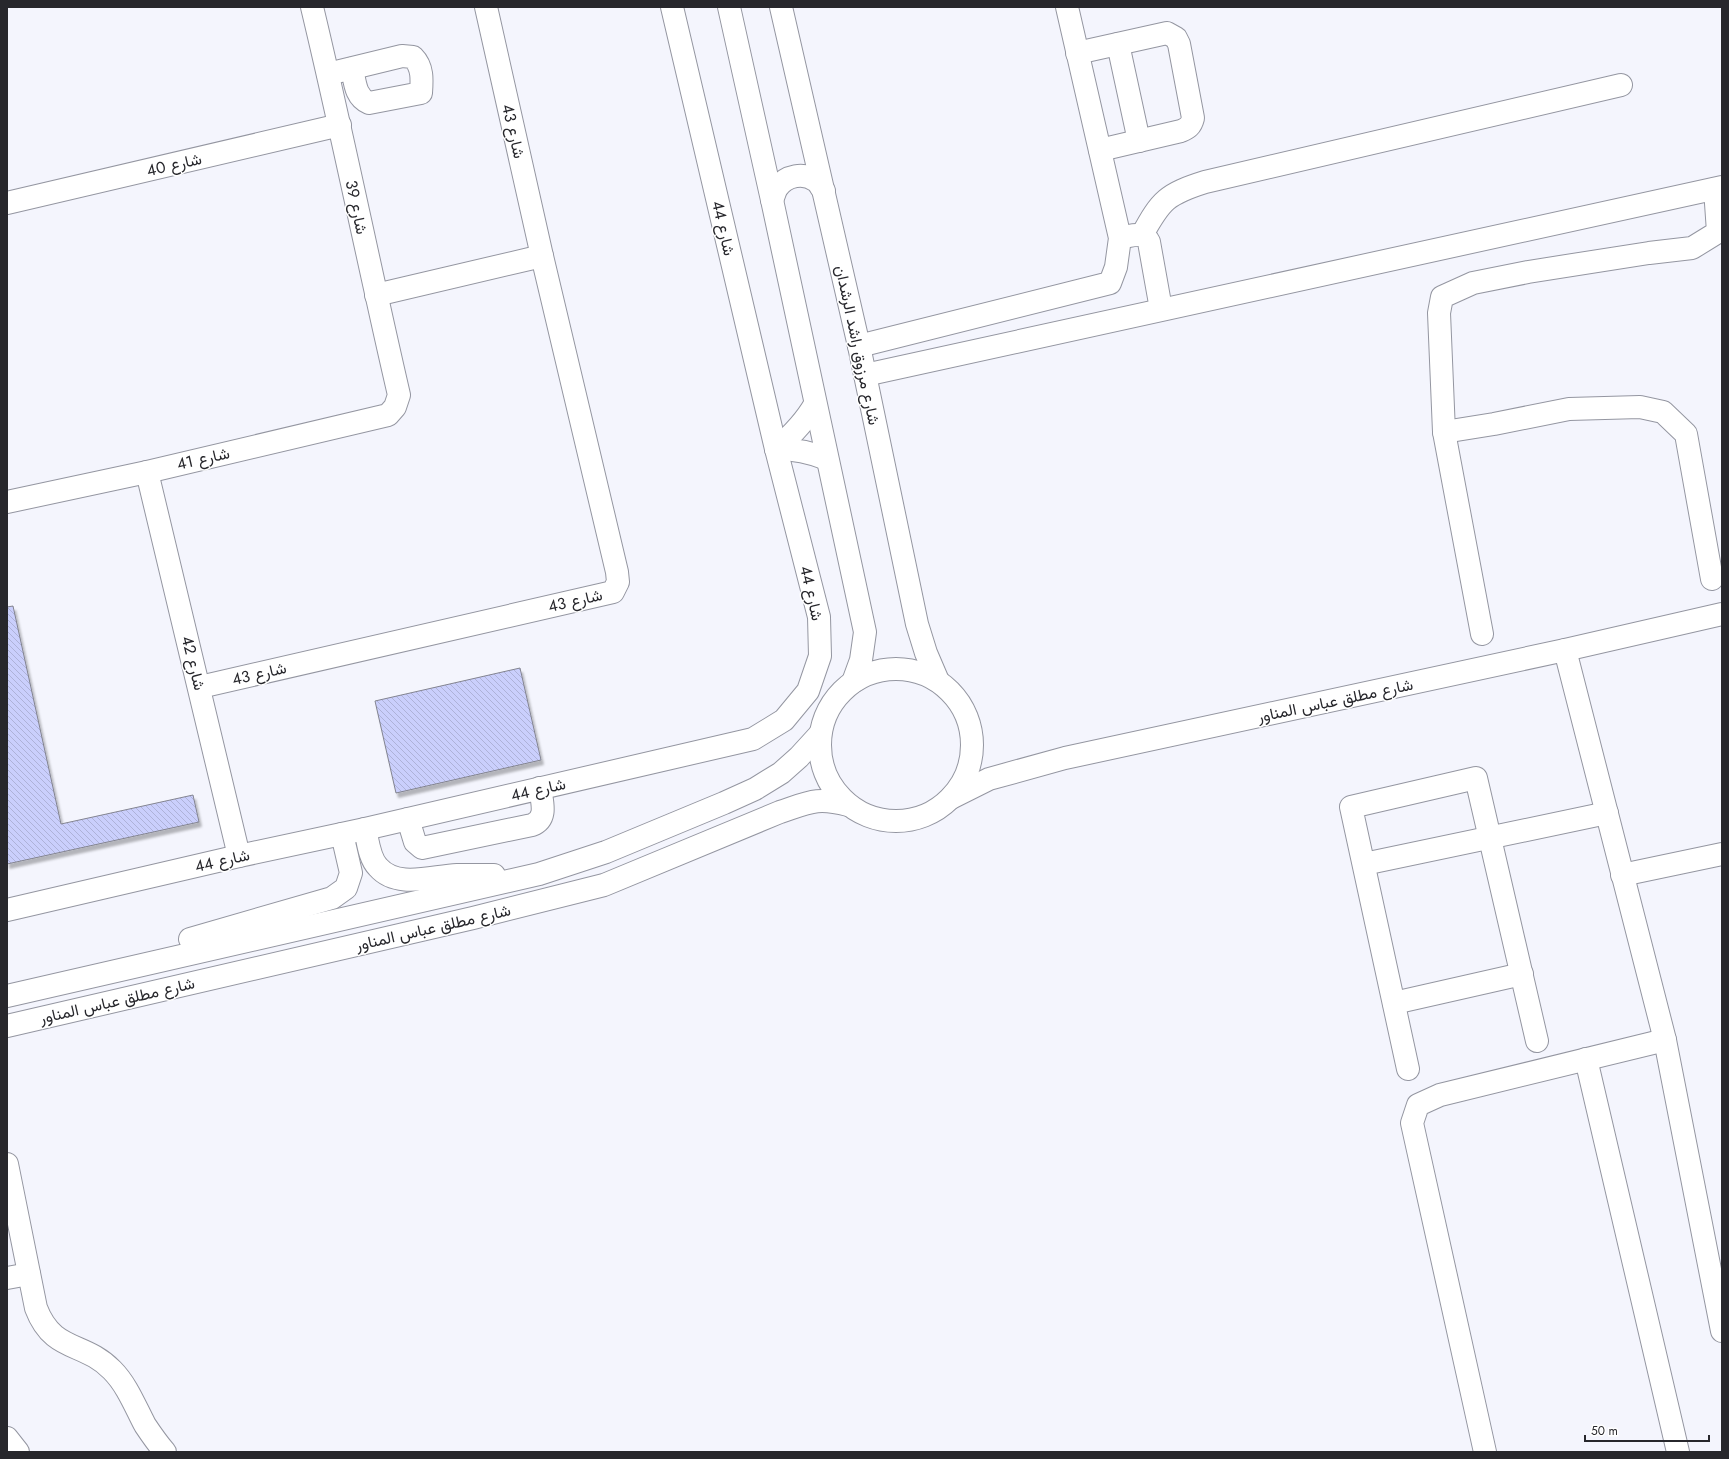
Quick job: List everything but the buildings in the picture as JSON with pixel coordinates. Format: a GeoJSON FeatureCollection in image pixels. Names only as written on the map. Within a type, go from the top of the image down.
{"type":"FeatureCollection","features":[{"type":"Feature","properties":{"kind":"main road","name":"شارع 39"},"geometry":{"type":"LineString","coordinates":[[312,7],[340,125],[399,395],[395,407]]}},
{"type":"Feature","properties":{"kind":"main road","name":"شارع 43"},"geometry":{"type":"LineString","coordinates":[[200,687],[613,592],[618,582],[617,572],[542,256],[486,7]]}},
{"type":"Feature","properties":{"kind":"main road","name":"شارع 44"},"geometry":{"type":"LineString","coordinates":[[7,910],[753,739],[784,720],[808,691],[820,656],[819,617],[776,449],[672,7]]}},
{"type":"Feature","properties":{"kind":"main road"},"geometry":{"type":"LineString","coordinates":[[729,7],[865,632],[862,660],[853,682]]}},
{"type":"Feature","properties":{"kind":"main road","name":"شارع مرزوق راشد الرشدان"},"geometry":{"type":"LineString","coordinates":[[781,7],[859,346],[917,624],[926,653],[938,681]]}},
{"type":"Feature","properties":{"kind":"main road"},"geometry":{"type":"LineString","coordinates":[[859,346],[1110,283],[1116,267],[1120,238],[1067,7]]}},
{"type":"Feature","properties":{"kind":"main road"},"geometry":{"type":"LineString","coordinates":[[1077,53],[1167,33],[1176,38],[1178,44],[1193,118],[1191,124],[1187,129],[1181,131],[1100,150]]}},
{"type":"Feature","properties":{"kind":"main road"},"geometry":{"type":"LineString","coordinates":[[1118,44],[1139,141]]}},
{"type":"Feature","properties":{"kind":"main road"},"geometry":{"type":"LineString","coordinates":[[328,74],[352,68]]}},
{"type":"Feature","properties":{"kind":"main road"},"geometry":{"type":"LineString","coordinates":[[1142,235],[1153,214],[1164,200],[1181,189],[1193,185],[1621,85]]}},
{"type":"Feature","properties":{"kind":"main road","name":"شارع 40"},"geometry":{"type":"LineString","coordinates":[[7,203],[340,125]]}},
{"type":"Feature","properties":{"kind":"main road"},"geometry":{"type":"LineString","coordinates":[[772,200],[776,188],[785,180],[796,176],[807,176],[818,182],[824,191]]}},
{"type":"Feature","properties":{"kind":"main road"},"geometry":{"type":"LineString","coordinates":[[865,375],[1718,188],[1718,232],[1692,248],[1649,253],[1473,283],[1442,297],[1439,313],[1444,432],[1482,634]]}},
{"type":"Feature","properties":{"kind":"main road"},"geometry":{"type":"LineString","coordinates":[[1120,238],[1142,235],[1147,238],[1161,309]]}},
{"type":"Feature","properties":{"kind":"main road"},"geometry":{"type":"LineString","coordinates":[[376,295],[542,256]]}},
{"type":"Feature","properties":{"kind":"main road"},"geometry":{"type":"LineString","coordinates":[[776,449],[793,435],[807,418],[815,404]]}},
{"type":"Feature","properties":{"kind":"main road","name":"شارع 41"},"geometry":{"type":"LineString","coordinates":[[7,502],[147,472],[388,415],[395,407]]}},
{"type":"Feature","properties":{"kind":"main road"},"geometry":{"type":"LineString","coordinates":[[1444,432],[1569,409],[1640,407],[1663,412],[1686,434],[1712,579]]}},
{"type":"Feature","properties":{"kind":"main road"},"geometry":{"type":"LineString","coordinates":[[776,449],[793,449],[811,452],[827,459]]}},
{"type":"Feature","properties":{"kind":"main road","name":"شارع 42"},"geometry":{"type":"LineString","coordinates":[[147,472],[200,687],[239,856]]}},
{"type":"Feature","properties":{"kind":"main road","name":"شارع مطلق عباس المناور"},"geometry":{"type":"LineString","coordinates":[[951,798],[989,779],[1065,758],[1565,650],[1722,614]]}},
{"type":"Feature","properties":{"kind":"main road"},"geometry":{"type":"LineString","coordinates":[[1565,650],[1665,1040],[1722,1331]]}},
{"type":"Feature","properties":{"kind":"main road"},"geometry":{"type":"LineString","coordinates":[[896,669],[918,672],[938,681],[955,696],[967,715],[973,737],[972,759],[964,780],[951,798],[931,813],[920,818],[901,821],[876,818],[864,814],[848,805],[834,790],[825,773],[820,754],[820,734],[826,714],[838,696],[853,682],[873,672],[896,669]]}},
{"type":"Feature","properties":{"kind":"main road","name":"شارع مطلق عباس المناور"},"geometry":{"type":"LineString","coordinates":[[7,996],[539,874],[606,852],[724,804],[755,789],[781,773],[799,757],[820,734]]}},
{"type":"Feature","properties":{"kind":"main road"},"geometry":{"type":"LineString","coordinates":[[1408,1069],[1351,806],[1476,778],[1537,1041]]}},
{"type":"Feature","properties":{"kind":"main road"},"geometry":{"type":"LineString","coordinates":[[408,819],[415,842],[422,848],[532,825],[540,821],[543,813],[540,788]]}},
{"type":"Feature","properties":{"kind":"main road","name":"شارع مطلق عباس المناور"},"geometry":{"type":"LineString","coordinates":[[7,1026],[473,918],[604,885],[780,812],[808,802],[825,800],[848,805]]}},
{"type":"Feature","properties":{"kind":"main road"},"geometry":{"type":"LineString","coordinates":[[1364,864],[1607,813]]}},
{"type":"Feature","properties":{"kind":"main road"},"geometry":{"type":"LineString","coordinates":[[365,829],[370,852],[377,867],[389,876],[406,880],[456,875],[539,874]]}},
{"type":"Feature","properties":{"kind":"main road"},"geometry":{"type":"LineString","coordinates":[[124,968],[185,940],[332,898],[346,888],[351,873],[342,834]]}},
{"type":"Feature","properties":{"kind":"main road"},"geometry":{"type":"LineString","coordinates":[[1622,875],[1722,854]]}},
{"type":"Feature","properties":{"kind":"main road"},"geometry":{"type":"LineString","coordinates":[[1394,1003],[1522,974]]}},
{"type":"Feature","properties":{"kind":"main road"},"geometry":{"type":"LineString","coordinates":[[1485,1452],[1412,1123],[1418,1105],[1440,1095],[1665,1040]]}},
{"type":"Feature","properties":{"kind":"main road"},"geometry":{"type":"LineString","coordinates":[[1586,1059],[1678,1452]]}},
{"type":"Feature","properties":{"kind":"main road"},"geometry":{"type":"LineString","coordinates":[[7,1164],[36,1308],[40,1320],[48,1331],[58,1340],[91,1355],[111,1369],[126,1389],[146,1426],[164,1452]]}},
{"type":"Feature","properties":{"kind":"main road"},"geometry":{"type":"LineString","coordinates":[[7,1278],[29,1274]]}},
{"type":"Feature","properties":{"kind":"main road"},"geometry":{"type":"LineString","coordinates":[[7,1438],[18,1452]]}}]}
